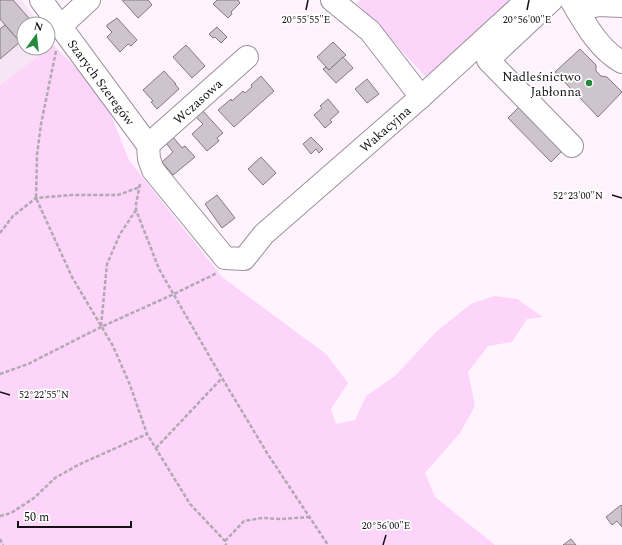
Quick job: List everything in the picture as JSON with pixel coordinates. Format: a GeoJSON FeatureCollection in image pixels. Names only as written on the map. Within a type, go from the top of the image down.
{"type":"FeatureCollection","features":[{"type":"Feature","properties":{"kind":"street","name":"Szarych Szeregów"},"geometry":{"type":"LineString","coordinates":[[41,0],[148,145]]}},
{"type":"Feature","properties":{"kind":"street"},"geometry":{"type":"LineString","coordinates":[[61,26],[89,0]]}},
{"type":"Feature","properties":{"kind":"street"},"geometry":{"type":"LineString","coordinates":[[332,0],[370,31],[421,97]]}},
{"type":"Feature","properties":{"kind":"street","name":"Wakacyjna"},"geometry":{"type":"LineString","coordinates":[[244,259],[264,234],[421,97],[528,0]]}},
{"type":"Feature","properties":{"kind":"street"},"geometry":{"type":"LineString","coordinates":[[552,0],[488,60],[572,146]]}},
{"type":"Feature","properties":{"kind":"street"},"geometry":{"type":"LineString","coordinates":[[574,5],[622,6]]}},
{"type":"Feature","properties":{"kind":"street"},"geometry":{"type":"LineString","coordinates":[[574,5],[596,38],[612,57],[622,62]]}},
{"type":"Feature","properties":{"kind":"street","name":"Wczasowa"},"geometry":{"type":"LineString","coordinates":[[148,145],[248,57]]}},
{"type":"Feature","properties":{"kind":"street"},"geometry":{"type":"LineString","coordinates":[[148,145],[153,170],[225,258],[244,259]]}},
{"type":"Feature","properties":{"kind":"path"},"geometry":{"type":"LineString","coordinates":[[61,26],[41,124],[37,155],[36,198],[72,277],[113,346],[147,434],[190,504],[225,541],[226,545]]}},
{"type":"Feature","properties":{"kind":"path"},"geometry":{"type":"LineString","coordinates":[[0,233],[13,216],[36,198],[71,195],[118,195],[140,187]]}},
{"type":"Feature","properties":{"kind":"path"},"geometry":{"type":"LineString","coordinates":[[101,327],[107,264],[120,234],[136,210],[160,269],[222,378],[267,453],[311,517],[328,545]]}},
{"type":"Feature","properties":{"kind":"path"},"geometry":{"type":"LineString","coordinates":[[0,374],[28,364],[101,327],[174,294],[244,259]]}},
{"type":"Feature","properties":{"kind":"path"},"geometry":{"type":"LineString","coordinates":[[156,448],[222,378]]}},
{"type":"Feature","properties":{"kind":"path"},"geometry":{"type":"LineString","coordinates":[[0,516],[11,513],[34,498],[55,478],[78,465],[147,434]]}},
{"type":"Feature","properties":{"kind":"path"},"geometry":{"type":"LineString","coordinates":[[225,541],[244,521],[262,518],[281,519],[311,517]]}},
{"type":"Feature","properties":{"kind":"path"},"geometry":{"type":"LineString","coordinates":[[0,539],[3,545]]}},
{"type":"Feature","properties":{"kind":"shaded area"},"geometry":{"type":"Polygon","coordinates":[[[0,0],[22,0],[33,16],[16,16],[16,56],[38,56],[0,85],[0,0]]]}},
{"type":"Feature","properties":{"kind":"shaded area"},"geometry":{"type":"Polygon","coordinates":[[[360,0],[513,0],[427,78],[357,3],[360,0]]]}},
{"type":"Feature","properties":{"kind":"shaded area"},"geometry":{"type":"Polygon","coordinates":[[[56,48],[102,93],[129,160],[222,277],[326,354],[348,383],[331,409],[336,424],[355,420],[366,396],[395,376],[437,331],[471,304],[494,296],[517,299],[543,317],[527,319],[512,342],[488,346],[468,372],[475,406],[460,433],[425,473],[435,497],[495,545],[0,545],[0,85],[38,56],[56,56],[56,48]]]}},
{"type":"Feature","properties":{"kind":"building"},"geometry":{"type":"Polygon","coordinates":[[[0,0],[13,0],[27,16],[16,16],[16,37],[0,19],[0,0]]]}},
{"type":"Feature","properties":{"kind":"building"},"geometry":{"type":"Polygon","coordinates":[[[122,0],[148,0],[152,5],[138,18],[122,0]]]}},
{"type":"Feature","properties":{"kind":"building"},"geometry":{"type":"Polygon","coordinates":[[[217,0],[238,0],[240,3],[231,12],[232,14],[228,18],[213,4],[217,0]]]}},
{"type":"Feature","properties":{"kind":"building"},"geometry":{"type":"Polygon","coordinates":[[[117,18],[137,40],[131,46],[128,44],[120,52],[107,37],[112,32],[107,25],[117,18]]]}},
{"type":"Feature","properties":{"kind":"building"},"geometry":{"type":"Polygon","coordinates":[[[5,25],[16,37],[16,45],[0,59],[0,29],[5,25]]]}},
{"type":"Feature","properties":{"kind":"building"},"geometry":{"type":"Polygon","coordinates":[[[217,27],[227,37],[221,43],[209,34],[217,27]]]}},
{"type":"Feature","properties":{"kind":"building"},"geometry":{"type":"Polygon","coordinates":[[[333,42],[346,55],[329,70],[317,57],[333,42]]]}},
{"type":"Feature","properties":{"kind":"building"},"geometry":{"type":"Polygon","coordinates":[[[186,45],[205,66],[192,78],[173,57],[186,45]]]}},
{"type":"Feature","properties":{"kind":"building","name":"Nadleśnictwo Jabłonna"},"geometry":{"type":"Polygon","coordinates":[[[580,49],[596,65],[596,71],[601,76],[607,77],[622,92],[598,117],[579,97],[582,95],[576,89],[574,92],[555,72],[580,49]]]}},
{"type":"Feature","properties":{"kind":"building"},"geometry":{"type":"Polygon","coordinates":[[[343,57],[353,68],[336,83],[323,69],[326,67],[329,70],[343,57]]]}},
{"type":"Feature","properties":{"kind":"building"},"geometry":{"type":"Polygon","coordinates":[[[164,71],[179,89],[157,109],[151,102],[153,101],[143,90],[164,71]]]}},
{"type":"Feature","properties":{"kind":"building"},"geometry":{"type":"Polygon","coordinates":[[[261,76],[274,91],[234,127],[218,110],[231,99],[232,101],[243,91],[245,93],[261,76]]]}},
{"type":"Feature","properties":{"kind":"building"},"geometry":{"type":"Polygon","coordinates":[[[367,79],[379,94],[367,103],[355,89],[367,79]]]}},
{"type":"Feature","properties":{"kind":"building"},"geometry":{"type":"Polygon","coordinates":[[[328,99],[339,112],[330,120],[332,122],[325,128],[314,115],[322,108],[320,106],[328,99]]]}},
{"type":"Feature","properties":{"kind":"building"},"geometry":{"type":"Polygon","coordinates":[[[519,107],[562,151],[551,162],[508,118],[519,107]]]}},
{"type":"Feature","properties":{"kind":"building"},"geometry":{"type":"Polygon","coordinates":[[[202,110],[223,133],[217,138],[219,141],[207,151],[192,134],[203,124],[195,116],[202,110]]]}},
{"type":"Feature","properties":{"kind":"building"},"geometry":{"type":"Polygon","coordinates":[[[173,137],[182,148],[185,146],[195,157],[173,175],[162,162],[173,152],[166,143],[173,137]]]}},
{"type":"Feature","properties":{"kind":"building"},"geometry":{"type":"Polygon","coordinates":[[[311,137],[323,149],[319,153],[316,149],[311,154],[303,144],[311,137]]]}},
{"type":"Feature","properties":{"kind":"building"},"geometry":{"type":"Polygon","coordinates":[[[261,157],[276,173],[263,185],[248,169],[261,157]]]}},
{"type":"Feature","properties":{"kind":"building"},"geometry":{"type":"Polygon","coordinates":[[[217,195],[235,218],[222,228],[205,204],[217,195]]]}},
{"type":"Feature","properties":{"kind":"building"},"geometry":{"type":"Polygon","coordinates":[[[621,505],[622,527],[617,521],[612,525],[606,517],[621,505]]]}},
{"type":"Feature","properties":{"kind":"building"},"geometry":{"type":"Polygon","coordinates":[[[571,539],[576,545],[563,545],[571,539]]]}},
{"type":"Feature","properties":{"kind":"place","name":"Nadleśnictwo Jabłonna"},"geometry":{"type":"Point","coordinates":[589,83]}}]}
